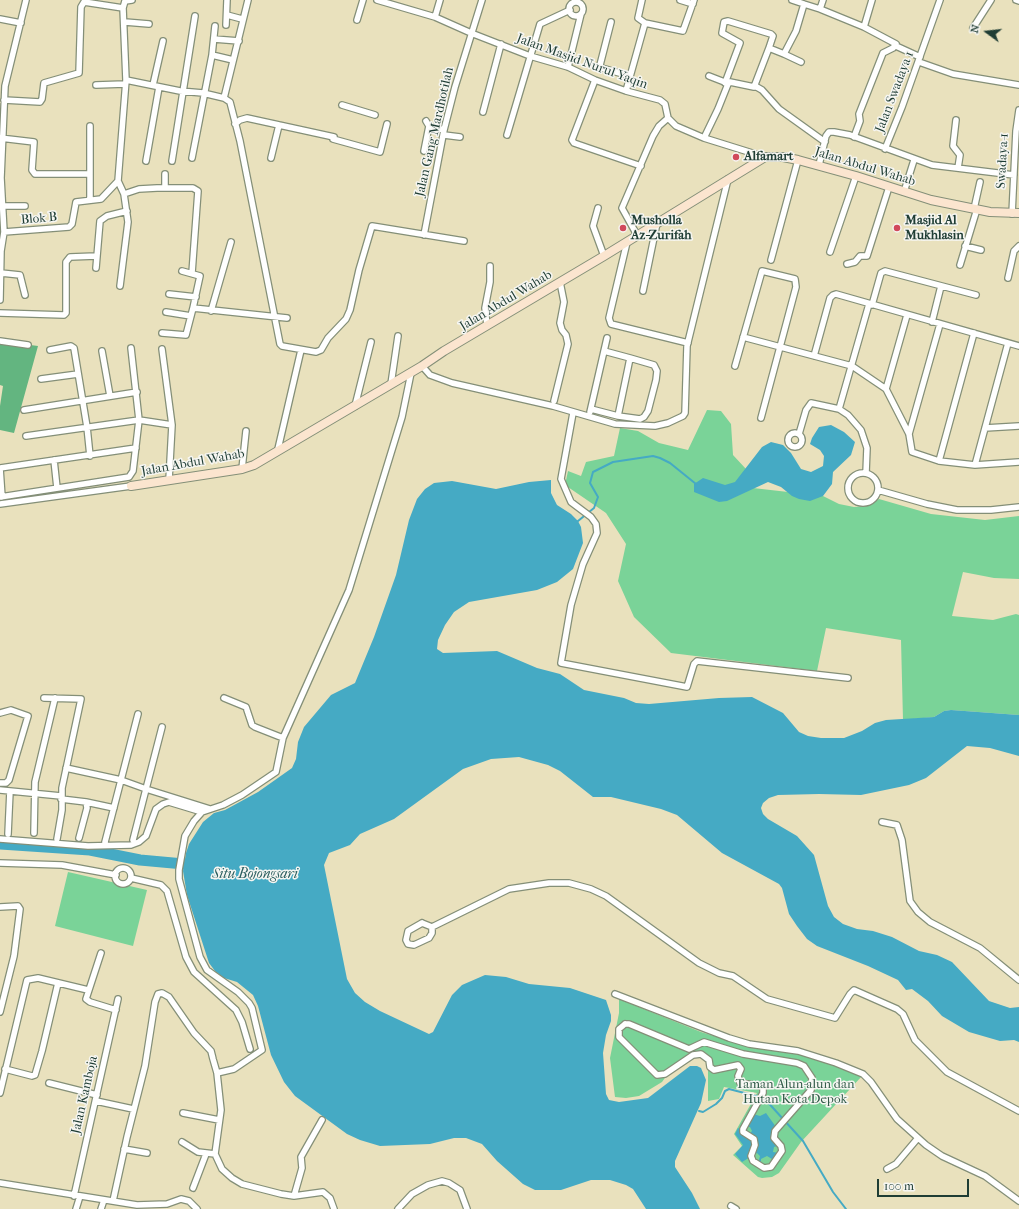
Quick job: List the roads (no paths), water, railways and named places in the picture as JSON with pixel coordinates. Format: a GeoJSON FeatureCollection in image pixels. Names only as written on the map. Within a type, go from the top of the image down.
{"type":"FeatureCollection","features":[{"type":"Feature","properties":{"kind":"street"},"geometry":{"type":"LineString","coordinates":[[0,300],[1,251],[4,232],[2,178],[3,86],[26,0]]}},
{"type":"Feature","properties":{"kind":"street"},"geometry":{"type":"LineString","coordinates":[[120,286],[128,231],[124,194],[118,181],[126,82],[123,8],[125,1],[132,0]]}},
{"type":"Feature","properties":{"kind":"street"},"geometry":{"type":"LineString","coordinates":[[226,25],[228,0]]}},
{"type":"Feature","properties":{"kind":"street"},"geometry":{"type":"LineString","coordinates":[[224,98],[239,42],[242,19],[248,0]]}},
{"type":"Feature","properties":{"kind":"street"},"geometry":{"type":"LineString","coordinates":[[357,20],[363,0]]}},
{"type":"Feature","properties":{"kind":"street","name":"Jalan Masjid Nurul Yaqin"},"geometry":{"type":"LineString","coordinates":[[377,0],[436,17],[471,33],[530,56],[568,68],[595,80],[626,91],[660,100],[665,104],[668,118]]}},
{"type":"Feature","properties":{"kind":"street"},"geometry":{"type":"LineString","coordinates":[[436,17],[440,0]]}},
{"type":"Feature","properties":{"kind":"street","name":"Jalan Gang Mardhotilah"},"geometry":{"type":"LineString","coordinates":[[424,235],[444,133],[471,33],[482,0]]}},
{"type":"Feature","properties":{"kind":"street"},"geometry":{"type":"LineString","coordinates":[[642,0],[638,18],[645,23],[683,31],[693,2],[680,0]]}},
{"type":"Feature","properties":{"kind":"street"},"geometry":{"type":"LineString","coordinates":[[792,0],[820,9],[864,27],[894,41],[896,46],[919,59],[953,74],[1019,85]]}},
{"type":"Feature","properties":{"kind":"street"},"geometry":{"type":"LineString","coordinates":[[820,9],[823,0]]}},
{"type":"Feature","properties":{"kind":"street"},"geometry":{"type":"LineString","coordinates":[[864,27],[872,0]]}},
{"type":"Feature","properties":{"kind":"street","name":"Jalan Swadaya 1"},"geometry":{"type":"LineString","coordinates":[[825,142],[827,134],[831,132],[854,137],[885,149],[940,0]]}},
{"type":"Feature","properties":{"kind":"street"},"geometry":{"type":"LineString","coordinates":[[973,28],[991,0]]}},
{"type":"Feature","properties":{"kind":"street"},"geometry":{"type":"LineString","coordinates":[[4,100],[40,102],[42,99],[44,83],[79,73],[82,3],[87,1],[123,8]]}},
{"type":"Feature","properties":{"kind":"street"},"geometry":{"type":"LineString","coordinates":[[568,68],[583,8],[583,2],[574,2],[570,5],[570,10],[574,15],[581,14]]}},
{"type":"Feature","properties":{"kind":"street"},"geometry":{"type":"LineString","coordinates":[[784,54],[798,27],[804,4]]}},
{"type":"Feature","properties":{"kind":"street"},"geometry":{"type":"LineString","coordinates":[[507,135],[540,24],[570,10]]}},
{"type":"Feature","properties":{"kind":"street"},"geometry":{"type":"LineString","coordinates":[[227,15],[242,19]]}},
{"type":"Feature","properties":{"kind":"street"},"geometry":{"type":"LineString","coordinates":[[172,161],[195,16]]}},
{"type":"Feature","properties":{"kind":"street"},"geometry":{"type":"LineString","coordinates":[[0,19],[21,23]]}},
{"type":"Feature","properties":{"kind":"street"},"geometry":{"type":"LineString","coordinates":[[704,138],[718,109],[740,43],[722,33],[724,22],[728,21],[771,34],[773,36],[755,86]]}},
{"type":"Feature","properties":{"kind":"street"},"geometry":{"type":"LineString","coordinates":[[124,22],[149,24]]}},
{"type":"Feature","properties":{"kind":"street"},"geometry":{"type":"LineString","coordinates":[[611,22],[600,65],[602,68],[630,76]]}},
{"type":"Feature","properties":{"kind":"street"},"geometry":{"type":"LineString","coordinates":[[626,91],[645,23]]}},
{"type":"Feature","properties":{"kind":"street"},"geometry":{"type":"LineString","coordinates":[[192,158],[212,55],[215,26]]}},
{"type":"Feature","properties":{"kind":"street"},"geometry":{"type":"LineString","coordinates":[[214,39],[239,42]]}},
{"type":"Feature","properties":{"kind":"street"},"geometry":{"type":"LineString","coordinates":[[153,85],[163,41]]}},
{"type":"Feature","properties":{"kind":"street"},"geometry":{"type":"LineString","coordinates":[[483,112],[501,44]]}},
{"type":"Feature","properties":{"kind":"street"},"geometry":{"type":"LineString","coordinates":[[854,137],[860,121],[859,114],[882,53],[896,46]]}},
{"type":"Feature","properties":{"kind":"street"},"geometry":{"type":"LineString","coordinates":[[769,48],[801,62]]}},
{"type":"Feature","properties":{"kind":"street"},"geometry":{"type":"LineString","coordinates":[[212,55],[234,60]]}},
{"type":"Feature","properties":{"kind":"street"},"geometry":{"type":"LineString","coordinates":[[709,76],[726,83],[730,82],[751,87],[755,86],[762,90],[778,109],[825,142],[818,165]]}},
{"type":"Feature","properties":{"kind":"street"},"geometry":{"type":"LineString","coordinates":[[595,80],[572,140],[574,143],[641,166]]}},
{"type":"Feature","properties":{"kind":"street"},"geometry":{"type":"LineString","coordinates":[[96,85],[126,82],[205,93],[224,98],[232,106],[281,345],[316,352],[321,350],[328,338],[346,319],[350,310],[369,230],[372,226],[464,242]]}},
{"type":"Feature","properties":{"kind":"street"},"geometry":{"type":"LineString","coordinates":[[146,161],[159,87]]}},
{"type":"Feature","properties":{"kind":"street"},"geometry":{"type":"LineString","coordinates":[[342,105],[375,115]]}},
{"type":"Feature","properties":{"kind":"street","name":"Swadaya-1"},"geometry":{"type":"LineString","coordinates":[[1015,214],[1014,180],[1016,131],[1019,110]]}},
{"type":"Feature","properties":{"kind":"street"},"geometry":{"type":"LineString","coordinates":[[235,124],[246,118],[334,138],[380,152],[387,124]]}},
{"type":"Feature","properties":{"kind":"street"},"geometry":{"type":"LineString","coordinates":[[637,235],[622,208],[653,136],[659,126],[668,118],[676,126],[704,138],[765,157]]}},
{"type":"Feature","properties":{"kind":"street"},"geometry":{"type":"LineString","coordinates":[[956,120],[953,146],[960,155],[958,168]]}},
{"type":"Feature","properties":{"kind":"street"},"geometry":{"type":"LineString","coordinates":[[424,151],[427,124],[444,133],[460,137]]}},
{"type":"Feature","properties":{"kind":"street"},"geometry":{"type":"LineString","coordinates":[[270,158],[279,125]]}},
{"type":"Feature","properties":{"kind":"street"},"geometry":{"type":"LineString","coordinates":[[90,126],[90,200]]}},
{"type":"Feature","properties":{"kind":"street"},"geometry":{"type":"LineString","coordinates":[[2,138],[34,142],[32,170],[35,174],[90,174]]}},
{"type":"Feature","properties":{"kind":"street"},"geometry":{"type":"LineString","coordinates":[[885,149],[932,166],[958,168],[1014,180]]}},
{"type":"Feature","properties":{"kind":"street","name":"Jalan Abdul Wahab"},"geometry":{"type":"LineString","coordinates":[[0,504],[242,469],[254,465],[278,449],[411,373],[487,325],[604,256],[765,157],[783,157],[818,165],[931,200],[976,209],[1015,214]]}},
{"type":"Feature","properties":{"kind":"street"},"geometry":{"type":"LineString","coordinates":[[771,260],[798,160]]}},
{"type":"Feature","properties":{"kind":"street"},"geometry":{"type":"LineString","coordinates":[[904,192],[914,160]]}},
{"type":"Feature","properties":{"kind":"street"},"geometry":{"type":"LineString","coordinates":[[165,174],[165,188]]}},
{"type":"Feature","properties":{"kind":"street"},"geometry":{"type":"LineString","coordinates":[[830,252],[856,176]]}},
{"type":"Feature","properties":{"kind":"street"},"geometry":{"type":"LineString","coordinates":[[422,366],[430,375],[452,383],[590,416],[615,424],[636,426],[668,424],[683,416],[685,413],[688,343],[728,179]]}},
{"type":"Feature","properties":{"kind":"street","name":"Blok B"},"geometry":{"type":"LineString","coordinates":[[4,232],[69,227],[72,224],[76,202],[101,199],[118,181]]}},
{"type":"Feature","properties":{"kind":"street"},"geometry":{"type":"LineString","coordinates":[[960,265],[976,209],[980,182]]}},
{"type":"Feature","properties":{"kind":"street"},"geometry":{"type":"LineString","coordinates":[[847,264],[855,262],[860,256],[867,256],[889,187]]}},
{"type":"Feature","properties":{"kind":"street"},"geometry":{"type":"LineString","coordinates":[[124,194],[140,189],[193,188],[198,191],[192,273]]}},
{"type":"Feature","properties":{"kind":"street"},"geometry":{"type":"LineString","coordinates":[[4,206],[25,206]]}},
{"type":"Feature","properties":{"kind":"street"},"geometry":{"type":"LineString","coordinates":[[598,208],[592,226],[604,256]]}},
{"type":"Feature","properties":{"kind":"street"},"geometry":{"type":"LineString","coordinates":[[96,268],[100,221],[107,216],[127,211]]}},
{"type":"Feature","properties":{"kind":"street"},"geometry":{"type":"LineString","coordinates":[[643,290],[657,223]]}},
{"type":"Feature","properties":{"kind":"street"},"geometry":{"type":"LineString","coordinates":[[211,311],[231,242]]}},
{"type":"Feature","properties":{"kind":"street"},"geometry":{"type":"LineString","coordinates":[[627,242],[609,318],[611,324],[688,343]]}},
{"type":"Feature","properties":{"kind":"street"},"geometry":{"type":"LineString","coordinates":[[965,246],[981,250]]}},
{"type":"Feature","properties":{"kind":"street"},"geometry":{"type":"LineString","coordinates":[[1008,278],[1014,251],[1019,246]]}},
{"type":"Feature","properties":{"kind":"street"},"geometry":{"type":"LineString","coordinates":[[0,313],[64,315],[66,313],[66,262],[70,257],[96,256]]}},
{"type":"Feature","properties":{"kind":"street"},"geometry":{"type":"LineString","coordinates":[[487,325],[485,308],[490,282],[490,266]]}},
{"type":"Feature","properties":{"kind":"street"},"geometry":{"type":"LineString","coordinates":[[735,366],[761,273],[765,270],[796,281],[781,347],[761,418]]}},
{"type":"Feature","properties":{"kind":"street"},"geometry":{"type":"LineString","coordinates":[[162,333],[186,335],[200,276],[182,271]]}},
{"type":"Feature","properties":{"kind":"street"},"geometry":{"type":"LineString","coordinates":[[839,409],[881,273],[885,271],[976,295]]}},
{"type":"Feature","properties":{"kind":"street"},"geometry":{"type":"LineString","coordinates":[[1,273],[20,275],[25,295]]}},
{"type":"Feature","properties":{"kind":"street"},"geometry":{"type":"LineString","coordinates":[[554,401],[568,344],[566,335],[562,330],[560,323],[564,302],[560,282]]}},
{"type":"Feature","properties":{"kind":"street"},"geometry":{"type":"LineString","coordinates":[[932,322],[941,286]]}},
{"type":"Feature","properties":{"kind":"street"},"geometry":{"type":"LineString","coordinates":[[169,294],[196,297]]}},
{"type":"Feature","properties":{"kind":"street"},"geometry":{"type":"LineString","coordinates":[[814,356],[830,298],[833,294],[1019,346]]}},
{"type":"Feature","properties":{"kind":"street"},"geometry":{"type":"LineString","coordinates":[[193,308],[275,318],[287,318]]}},
{"type":"Feature","properties":{"kind":"street"},"geometry":{"type":"LineString","coordinates":[[166,312],[191,316]]}},
{"type":"Feature","properties":{"kind":"street"},"geometry":{"type":"LineString","coordinates":[[886,389],[907,315]]}},
{"type":"Feature","properties":{"kind":"street"},"geometry":{"type":"LineString","coordinates":[[909,434],[940,324]]}},
{"type":"Feature","properties":{"kind":"street"},"geometry":{"type":"LineString","coordinates":[[939,461],[974,333]]}},
{"type":"Feature","properties":{"kind":"street"},"geometry":{"type":"LineString","coordinates":[[391,384],[398,336]]}},
{"type":"Feature","properties":{"kind":"street"},"geometry":{"type":"LineString","coordinates":[[743,337],[852,366],[886,389],[909,434],[912,452],[939,461],[975,465],[1019,462]]}},
{"type":"Feature","properties":{"kind":"street"},"geometry":{"type":"LineString","coordinates":[[590,416],[607,338]]}},
{"type":"Feature","properties":{"kind":"street"},"geometry":{"type":"LineString","coordinates":[[0,341],[28,345]]}},
{"type":"Feature","properties":{"kind":"street"},"geometry":{"type":"LineString","coordinates":[[355,406],[371,342]]}},
{"type":"Feature","properties":{"kind":"street"},"geometry":{"type":"LineString","coordinates":[[975,465],[1008,343]]}},
{"type":"Feature","properties":{"kind":"street"},"geometry":{"type":"LineString","coordinates":[[50,350],[71,346],[74,348],[88,427],[90,456]]}},
{"type":"Feature","properties":{"kind":"street"},"geometry":{"type":"LineString","coordinates":[[131,348],[139,420],[136,448],[130,478],[1,497],[0,468],[90,456],[136,448]]}},
{"type":"Feature","properties":{"kind":"street"},"geometry":{"type":"LineString","coordinates":[[162,349],[172,425],[169,480]]}},
{"type":"Feature","properties":{"kind":"street"},"geometry":{"type":"LineString","coordinates":[[278,449],[301,350]]}},
{"type":"Feature","properties":{"kind":"street"},"geometry":{"type":"LineString","coordinates":[[102,351],[110,396]]}},
{"type":"Feature","properties":{"kind":"street"},"geometry":{"type":"LineString","coordinates":[[591,409],[618,416],[640,419],[648,411],[656,380],[657,371],[654,366],[604,351]]}},
{"type":"Feature","properties":{"kind":"street"},"geometry":{"type":"LineString","coordinates":[[618,416],[630,358]]}},
{"type":"Feature","properties":{"kind":"street"},"geometry":{"type":"LineString","coordinates":[[217,1073],[234,1068],[262,1050],[252,1008],[249,1003],[238,992],[207,970],[200,956],[183,898],[178,870],[185,836],[202,812],[242,795],[276,772],[283,738],[347,594],[402,417],[411,373]]}},
{"type":"Feature","properties":{"kind":"street"},"geometry":{"type":"LineString","coordinates":[[40,379],[78,374]]}},
{"type":"Feature","properties":{"kind":"street"},"geometry":{"type":"LineString","coordinates":[[24,410],[137,392]]}},
{"type":"Feature","properties":{"kind":"street"},"geometry":{"type":"LineString","coordinates":[[799,434],[806,410],[811,403],[839,409],[848,415],[861,430],[867,448],[868,458],[866,473]]}},
{"type":"Feature","properties":{"kind":"street"},"geometry":{"type":"LineString","coordinates":[[573,413],[561,479],[571,502],[591,517],[596,524],[597,533],[583,564],[571,605],[560,663],[687,687],[694,664],[697,661],[848,678]]}},
{"type":"Feature","properties":{"kind":"street"},"geometry":{"type":"LineString","coordinates":[[26,436],[139,420],[172,425]]}},
{"type":"Feature","properties":{"kind":"street"},"geometry":{"type":"LineString","coordinates":[[985,428],[1019,426]]}},
{"type":"Feature","properties":{"kind":"street"},"geometry":{"type":"LineString","coordinates":[[242,469],[246,431]]}},
{"type":"Feature","properties":{"kind":"street"},"geometry":{"type":"LineString","coordinates":[[54,460],[57,488]]}},
{"type":"Feature","properties":{"kind":"street"},"geometry":{"type":"LineString","coordinates":[[866,473],[876,479],[878,490],[876,496],[871,501],[865,503],[852,499],[848,487],[854,476],[866,473]]}},
{"type":"Feature","properties":{"kind":"street"},"geometry":{"type":"LineString","coordinates":[[878,490],[927,504],[957,510],[971,511],[1019,507]]}},
{"type":"Feature","properties":{"kind":"street"},"geometry":{"type":"LineString","coordinates":[[44,698],[81,699],[61,797],[62,810],[57,839]]}},
{"type":"Feature","properties":{"kind":"street"},"geometry":{"type":"LineString","coordinates":[[34,834],[36,794],[35,782],[55,698]]}},
{"type":"Feature","properties":{"kind":"street"},"geometry":{"type":"LineString","coordinates":[[224,698],[246,707],[252,725],[283,738]]}},
{"type":"Feature","properties":{"kind":"street"},"geometry":{"type":"LineString","coordinates":[[0,713],[11,710],[28,716],[9,780],[6,783],[0,783]]}},
{"type":"Feature","properties":{"kind":"street"},"geometry":{"type":"LineString","coordinates":[[105,842],[138,714]]}},
{"type":"Feature","properties":{"kind":"street"},"geometry":{"type":"LineString","coordinates":[[133,840],[162,727]]}},
{"type":"Feature","properties":{"kind":"street"},"geometry":{"type":"LineString","coordinates":[[66,768],[121,780],[210,809]]}},
{"type":"Feature","properties":{"kind":"street"},"geometry":{"type":"LineString","coordinates":[[0,790],[61,797],[114,808]]}},
{"type":"Feature","properties":{"kind":"street"},"geometry":{"type":"LineString","coordinates":[[8,834],[10,791]]}},
{"type":"Feature","properties":{"kind":"street"},"geometry":{"type":"LineString","coordinates":[[79,838],[87,808],[86,802]]}},
{"type":"Feature","properties":{"kind":"street"},"geometry":{"type":"LineString","coordinates":[[0,839],[88,846],[131,845],[139,842],[146,836],[156,809],[163,804],[169,802],[202,812]]}},
{"type":"Feature","properties":{"kind":"street"},"geometry":{"type":"LineString","coordinates":[[882,822],[897,825],[902,840],[910,901],[918,912],[930,922],[980,948],[1019,980]]}},
{"type":"Feature","properties":{"kind":"street"},"geometry":{"type":"LineString","coordinates":[[0,863],[62,865],[116,875]]}},
{"type":"Feature","properties":{"kind":"street"},"geometry":{"type":"LineString","coordinates":[[126,868],[130,871],[131,878],[127,883],[122,883],[117,881],[116,875],[119,869],[126,868]]}},
{"type":"Feature","properties":{"kind":"street"},"geometry":{"type":"LineString","coordinates":[[131,878],[161,885],[167,891],[186,957],[194,972],[236,1010],[242,1022],[250,1049]]}},
{"type":"Feature","properties":{"kind":"street"},"geometry":{"type":"LineString","coordinates":[[432,927],[432,933],[429,938],[414,945],[408,944],[406,940],[408,931],[422,923],[432,927],[509,889],[549,883],[569,884],[591,889],[606,896],[699,963],[719,973],[733,976],[767,999],[835,1018],[854,990],[898,1009],[905,1018],[914,1040],[947,1072],[1019,1111]]}},
{"type":"Feature","properties":{"kind":"street"},"geometry":{"type":"LineString","coordinates":[[0,907],[18,906],[20,909],[14,956],[2,999],[0,1012]]}},
{"type":"Feature","properties":{"kind":"street"},"geometry":{"type":"LineString","coordinates":[[101,953],[86,996],[87,1001],[116,1010]]}},
{"type":"Feature","properties":{"kind":"street"},"geometry":{"type":"LineString","coordinates":[[0,1093],[27,980],[38,978],[88,990]]}},
{"type":"Feature","properties":{"kind":"street"},"geometry":{"type":"LineString","coordinates":[[5,1069],[35,1075],[58,983]]}},
{"type":"Feature","properties":{"kind":"street"},"geometry":{"type":"LineString","coordinates":[[113,1201],[133,1109],[147,1054],[155,1002],[160,992],[169,997],[194,1033],[210,1050],[217,1073],[220,1103],[215,1154],[222,1169],[236,1182],[259,1189],[294,1196],[323,1192],[330,1198],[335,1209]]}},
{"type":"Feature","properties":{"kind":"street"},"geometry":{"type":"LineString","coordinates":[[615,994],[729,1038],[756,1045],[798,1051],[836,1063],[863,1074],[871,1082],[897,1119],[918,1138],[937,1153],[985,1176],[1019,1200]]}},
{"type":"Feature","properties":{"kind":"street","name":"Jalan Kamboja"},"geometry":{"type":"LineString","coordinates":[[76,1209],[77,1196],[96,1098],[118,1000]]}},
{"type":"Feature","properties":{"kind":"street"},"geometry":{"type":"LineString","coordinates":[[629,1024],[689,1049],[704,1042],[743,1054],[797,1063],[804,1066],[812,1078],[811,1090],[781,1124],[774,1134],[775,1140],[781,1146],[782,1151],[771,1167],[762,1167],[752,1159],[754,1140],[744,1134],[742,1129],[763,1094],[763,1088],[758,1084],[740,1083],[738,1076],[741,1072],[741,1066],[734,1065],[714,1070],[710,1067],[709,1060],[701,1054],[693,1055],[665,1074],[657,1075],[619,1037],[619,1029],[621,1026],[629,1024]]}},
{"type":"Feature","properties":{"kind":"street"},"geometry":{"type":"LineString","coordinates":[[49,1083],[133,1109]]}},
{"type":"Feature","properties":{"kind":"street"},"geometry":{"type":"LineString","coordinates":[[183,1114],[219,1120]]}},
{"type":"Feature","properties":{"kind":"street"},"geometry":{"type":"LineString","coordinates":[[294,1196],[302,1168],[301,1156],[322,1120]]}},
{"type":"Feature","properties":{"kind":"street"},"geometry":{"type":"LineString","coordinates":[[887,1169],[896,1164],[918,1138]]}},
{"type":"Feature","properties":{"kind":"street"},"geometry":{"type":"LineString","coordinates":[[182,1142],[198,1152],[215,1154]]}},
{"type":"Feature","properties":{"kind":"street"},"geometry":{"type":"LineString","coordinates":[[124,1149],[147,1153]]}},
{"type":"Feature","properties":{"kind":"street"},"geometry":{"type":"LineString","coordinates":[[193,1188],[206,1154]]}},
{"type":"Feature","properties":{"kind":"street"},"geometry":{"type":"LineString","coordinates":[[398,1209],[412,1194],[428,1185],[442,1181],[449,1183],[460,1190],[467,1209]]}},
{"type":"Feature","properties":{"kind":"street"},"geometry":{"type":"LineString","coordinates":[[0,1183],[143,1207],[166,1206],[184,1199],[189,1201],[197,1209]]}},
{"type":"Feature","properties":{"kind":"street"},"geometry":{"type":"LineString","coordinates":[[101,1209],[104,1200]]}},
{"type":"Feature","properties":{"kind":"water"},"geometry":{"type":"Polygon","coordinates":[[[831,425],[844,432],[855,442],[851,455],[833,472],[832,484],[823,496],[810,501],[799,499],[792,496],[781,487],[768,482],[727,501],[719,502],[694,492],[694,484],[703,478],[725,485],[735,482],[762,447],[771,442],[783,445],[791,453],[801,469],[811,472],[823,466],[824,456],[820,450],[810,444],[812,438],[819,427],[831,425]]]}},
{"type":"Feature","properties":{"kind":"water","name":"Situ Bojongsari"},"geometry":{"type":"Polygon","coordinates":[[[551,480],[551,493],[557,505],[571,514],[578,521],[581,527],[583,543],[573,569],[557,582],[537,590],[469,602],[454,612],[445,625],[438,640],[437,649],[443,653],[497,651],[537,668],[560,674],[584,690],[624,698],[636,703],[649,704],[719,698],[752,697],[783,713],[799,732],[808,736],[821,738],[844,738],[862,731],[875,723],[886,720],[934,717],[944,711],[951,710],[1019,715],[1019,756],[990,748],[967,746],[926,778],[909,785],[861,795],[778,795],[769,798],[763,803],[761,808],[763,814],[768,819],[797,836],[814,855],[828,906],[834,917],[843,924],[857,929],[873,931],[892,937],[919,951],[937,955],[952,962],[989,1001],[1010,1008],[1019,1007],[1019,1042],[1014,1040],[1000,1041],[969,1032],[942,1016],[928,1001],[912,989],[906,990],[898,980],[868,966],[817,946],[807,939],[789,914],[782,888],[779,884],[722,853],[677,815],[661,809],[611,797],[593,797],[560,771],[548,765],[519,757],[491,759],[463,769],[394,819],[360,834],[350,845],[329,853],[324,865],[347,979],[355,993],[365,1002],[380,1011],[429,1034],[433,1032],[452,995],[462,985],[485,975],[506,977],[529,984],[570,988],[606,1000],[611,1015],[611,1021],[606,1035],[603,1053],[606,1094],[609,1100],[619,1102],[648,1098],[690,1066],[697,1066],[701,1068],[706,1080],[701,1103],[675,1161],[675,1167],[692,1193],[700,1209],[646,1209],[633,1189],[610,1180],[591,1180],[561,1190],[535,1190],[523,1184],[497,1161],[482,1144],[466,1138],[454,1138],[430,1144],[380,1146],[347,1134],[295,1096],[284,1082],[271,1055],[258,1006],[253,995],[237,982],[224,978],[215,971],[209,963],[187,895],[183,871],[186,853],[189,844],[203,822],[214,813],[225,810],[258,792],[292,768],[296,759],[298,742],[304,727],[331,695],[355,683],[374,637],[396,575],[409,520],[417,499],[425,489],[434,483],[452,481],[496,489],[529,482],[551,480]]]}},
{"type":"Feature","properties":{"kind":"water"},"geometry":{"type":"Polygon","coordinates":[[[766,1113],[776,1127],[772,1131],[771,1138],[777,1146],[774,1147],[773,1152],[779,1153],[772,1163],[772,1159],[767,1156],[761,1159],[761,1164],[756,1161],[759,1160],[760,1156],[757,1153],[742,1162],[735,1154],[743,1145],[735,1134],[738,1128],[740,1129],[742,1135],[746,1138],[752,1131],[750,1127],[746,1127],[753,1114],[760,1116],[766,1113]]]}},
{"type":"Feature","properties":{"kind":"waterway"},"geometry":{"type":"LineString","coordinates":[[578,521],[594,508],[598,497],[590,483],[593,472],[613,462],[653,456],[670,463],[696,484]]}},
{"type":"Feature","properties":{"kind":"waterway"},"geometry":{"type":"LineString","coordinates":[[0,844],[90,850],[140,860],[184,864]]}},
{"type":"Feature","properties":{"kind":"waterway"},"geometry":{"type":"LineString","coordinates":[[699,1111],[703,1112],[716,1104],[722,1098],[725,1091],[729,1089],[764,1098],[803,1141],[833,1192],[846,1209]]}},
{"type":"Feature","properties":{"kind":"place","name":"Alfamart"},"geometry":{"type":"Point","coordinates":[736,157]}},
{"type":"Feature","properties":{"kind":"place","name":"Musholla Az-Zurifah"},"geometry":{"type":"Point","coordinates":[623,228]}},
{"type":"Feature","properties":{"kind":"place","name":"Masjid Al Mukhlasin"},"geometry":{"type":"Point","coordinates":[897,228]}},
{"type":"Feature","properties":{"kind":"park label","name":"Taman Alun-alun dan Hutan Kota Depok"},"geometry":{"type":"Point","coordinates":[795,1092]}}]}
